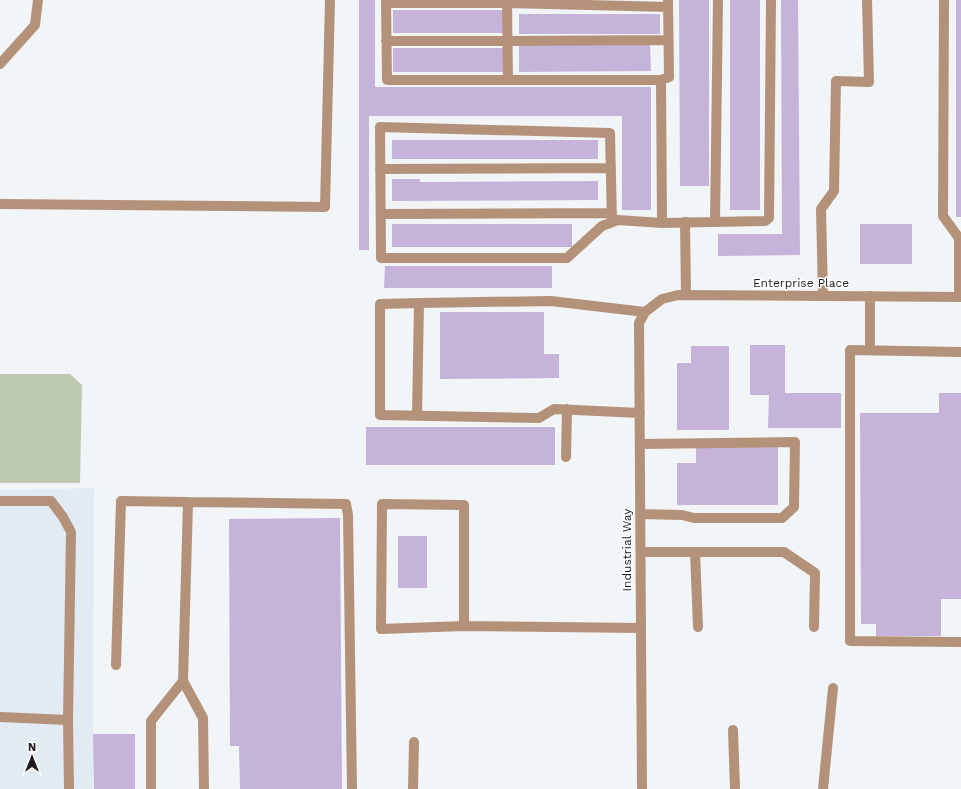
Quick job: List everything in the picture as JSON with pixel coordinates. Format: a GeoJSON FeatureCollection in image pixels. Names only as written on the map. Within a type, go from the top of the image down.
{"type":"FeatureCollection","features":[{"type":"Feature","properties":{"kind":"street"},"geometry":{"type":"LineString","coordinates":[[0,64],[35,25],[38,0]]}},
{"type":"Feature","properties":{"kind":"street"},"geometry":{"type":"LineString","coordinates":[[0,204],[325,207],[330,0]]}},
{"type":"Feature","properties":{"kind":"street"},"geometry":{"type":"LineString","coordinates":[[715,222],[718,0]]}},
{"type":"Feature","properties":{"kind":"street"},"geometry":{"type":"LineString","coordinates":[[381,214],[612,218],[618,220],[662,223],[765,221],[769,218],[771,0]]}},
{"type":"Feature","properties":{"kind":"street"},"geometry":{"type":"LineString","coordinates":[[823,296],[821,209],[834,191],[836,81],[869,82],[867,0]]}},
{"type":"Feature","properties":{"kind":"street"},"geometry":{"type":"LineString","coordinates":[[944,0],[943,216],[959,238],[960,297]]}},
{"type":"Feature","properties":{"kind":"street"},"geometry":{"type":"LineString","coordinates":[[386,2],[668,4],[669,76],[661,80],[387,80],[386,2]]}},
{"type":"Feature","properties":{"kind":"street"},"geometry":{"type":"LineString","coordinates":[[507,2],[508,80]]}},
{"type":"Feature","properties":{"kind":"street"},"geometry":{"type":"LineString","coordinates":[[386,41],[668,40]]}},
{"type":"Feature","properties":{"kind":"street"},"geometry":{"type":"LineString","coordinates":[[661,80],[662,223]]}},
{"type":"Feature","properties":{"kind":"street"},"geometry":{"type":"LineString","coordinates":[[380,127],[610,133],[612,218],[568,258],[381,258],[380,127]]}},
{"type":"Feature","properties":{"kind":"street"},"geometry":{"type":"LineString","coordinates":[[380,169],[611,168]]}},
{"type":"Feature","properties":{"kind":"street"},"geometry":{"type":"LineString","coordinates":[[685,222],[686,295]]}},
{"type":"Feature","properties":{"kind":"street","name":"Enterprise Place"},"geometry":{"type":"LineString","coordinates":[[644,312],[662,299],[678,295],[960,297]]}},
{"type":"Feature","properties":{"kind":"street"},"geometry":{"type":"LineString","coordinates":[[870,296],[870,350]]}},
{"type":"Feature","properties":{"kind":"street"},"geometry":{"type":"LineString","coordinates":[[640,413],[554,409],[539,418],[380,415],[380,304],[551,301],[644,312]]}},
{"type":"Feature","properties":{"kind":"street"},"geometry":{"type":"LineString","coordinates":[[417,416],[419,304]]}},
{"type":"Feature","properties":{"kind":"street","name":"Industrial Way"},"geometry":{"type":"LineString","coordinates":[[642,789],[639,323],[644,312]]}},
{"type":"Feature","properties":{"kind":"street"},"geometry":{"type":"LineString","coordinates":[[961,352],[850,350],[850,641],[961,642]]}},
{"type":"Feature","properties":{"kind":"street"},"geometry":{"type":"LineString","coordinates":[[566,457],[567,409]]}},
{"type":"Feature","properties":{"kind":"street"},"geometry":{"type":"LineString","coordinates":[[640,444],[795,442],[794,507],[782,518],[694,518],[682,515],[640,514]]}},
{"type":"Feature","properties":{"kind":"street"},"geometry":{"type":"LineString","coordinates":[[0,501],[51,501],[63,517],[71,532],[68,720],[69,789]]}},
{"type":"Feature","properties":{"kind":"street"},"geometry":{"type":"LineString","coordinates":[[116,665],[121,502],[346,504],[348,515],[352,789]]}},
{"type":"Feature","properties":{"kind":"street"},"geometry":{"type":"LineString","coordinates":[[188,502],[183,681],[203,718],[204,789]]}},
{"type":"Feature","properties":{"kind":"street"},"geometry":{"type":"LineString","coordinates":[[464,626],[464,505],[382,504],[381,629],[464,626],[641,628]]}},
{"type":"Feature","properties":{"kind":"street"},"geometry":{"type":"LineString","coordinates":[[640,552],[784,552],[814,573],[814,627]]}},
{"type":"Feature","properties":{"kind":"street"},"geometry":{"type":"LineString","coordinates":[[695,552],[698,627]]}},
{"type":"Feature","properties":{"kind":"street"},"geometry":{"type":"LineString","coordinates":[[151,789],[151,721],[183,681]]}},
{"type":"Feature","properties":{"kind":"street"},"geometry":{"type":"LineString","coordinates":[[823,789],[832,688]]}},
{"type":"Feature","properties":{"kind":"street"},"geometry":{"type":"LineString","coordinates":[[0,717],[68,720]]}},
{"type":"Feature","properties":{"kind":"street"},"geometry":{"type":"LineString","coordinates":[[733,730],[735,789]]}},
{"type":"Feature","properties":{"kind":"street"},"geometry":{"type":"LineString","coordinates":[[413,789],[414,742]]}},
{"type":"Feature","properties":{"kind":"shaded area"},"geometry":{"type":"Polygon","coordinates":[[[94,488],[93,789],[0,789],[0,490],[94,488]]]}},
{"type":"Feature","properties":{"kind":"green space"},"geometry":{"type":"Polygon","coordinates":[[[0,374],[70,374],[82,385],[80,483],[0,483],[0,374]]]}},
{"type":"Feature","properties":{"kind":"building"},"geometry":{"type":"Polygon","coordinates":[[[359,0],[375,0],[375,87],[651,87],[651,210],[622,210],[622,116],[369,116],[369,250],[359,250],[359,0]]]}},
{"type":"Feature","properties":{"kind":"building"},"geometry":{"type":"Polygon","coordinates":[[[679,0],[709,0],[709,186],[680,186],[679,0]]]}},
{"type":"Feature","properties":{"kind":"building"},"geometry":{"type":"Polygon","coordinates":[[[730,0],[760,0],[760,210],[730,210],[730,0]]]}},
{"type":"Feature","properties":{"kind":"building"},"geometry":{"type":"Polygon","coordinates":[[[781,0],[798,0],[800,255],[718,256],[718,234],[782,234],[781,0]]]}},
{"type":"Feature","properties":{"kind":"building"},"geometry":{"type":"Polygon","coordinates":[[[956,0],[961,0],[961,217],[956,217],[956,0]]]}},
{"type":"Feature","properties":{"kind":"building"},"geometry":{"type":"Polygon","coordinates":[[[393,10],[504,10],[504,33],[393,33],[393,10]]]}},
{"type":"Feature","properties":{"kind":"building"},"geometry":{"type":"Polygon","coordinates":[[[519,14],[660,14],[660,34],[519,34],[519,14]]]}},
{"type":"Feature","properties":{"kind":"building"},"geometry":{"type":"Polygon","coordinates":[[[519,45],[650,45],[651,71],[519,72],[519,45]]]}},
{"type":"Feature","properties":{"kind":"building"},"geometry":{"type":"Polygon","coordinates":[[[393,48],[504,48],[504,72],[393,72],[393,48]]]}},
{"type":"Feature","properties":{"kind":"building"},"geometry":{"type":"Polygon","coordinates":[[[392,140],[598,140],[598,159],[392,159],[392,140]]]}},
{"type":"Feature","properties":{"kind":"building"},"geometry":{"type":"Polygon","coordinates":[[[392,179],[420,179],[420,182],[598,181],[598,200],[392,201],[392,179]]]}},
{"type":"Feature","properties":{"kind":"building"},"geometry":{"type":"Polygon","coordinates":[[[392,224],[572,224],[572,247],[392,247],[392,224]]]}},
{"type":"Feature","properties":{"kind":"building"},"geometry":{"type":"Polygon","coordinates":[[[860,224],[912,224],[912,264],[860,264],[860,224]]]}},
{"type":"Feature","properties":{"kind":"building"},"geometry":{"type":"Polygon","coordinates":[[[385,266],[552,266],[552,288],[384,288],[385,266]]]}},
{"type":"Feature","properties":{"kind":"building"},"geometry":{"type":"Polygon","coordinates":[[[440,312],[544,312],[544,354],[559,354],[559,378],[440,379],[440,312]]]}},
{"type":"Feature","properties":{"kind":"building"},"geometry":{"type":"Polygon","coordinates":[[[750,345],[785,345],[785,393],[841,393],[841,428],[768,428],[769,395],[750,395],[750,345]]]}},
{"type":"Feature","properties":{"kind":"building"},"geometry":{"type":"Polygon","coordinates":[[[691,346],[729,346],[729,430],[677,430],[677,363],[691,363],[691,346]]]}},
{"type":"Feature","properties":{"kind":"building"},"geometry":{"type":"Polygon","coordinates":[[[939,393],[961,393],[961,599],[941,599],[941,636],[876,636],[876,624],[861,624],[860,413],[939,413],[939,393]]]}},
{"type":"Feature","properties":{"kind":"building"},"geometry":{"type":"Polygon","coordinates":[[[366,427],[555,427],[555,465],[366,465],[366,427]]]}},
{"type":"Feature","properties":{"kind":"building"},"geometry":{"type":"Polygon","coordinates":[[[696,446],[778,446],[778,505],[677,505],[677,463],[696,463],[696,446]]]}},
{"type":"Feature","properties":{"kind":"building"},"geometry":{"type":"Polygon","coordinates":[[[340,518],[342,789],[240,789],[239,746],[230,746],[229,519],[340,518]]]}},
{"type":"Feature","properties":{"kind":"building"},"geometry":{"type":"Polygon","coordinates":[[[398,536],[427,536],[427,588],[398,588],[398,536]]]}},
{"type":"Feature","properties":{"kind":"building"},"geometry":{"type":"Polygon","coordinates":[[[93,734],[135,734],[135,789],[94,789],[93,734]]]}}]}
